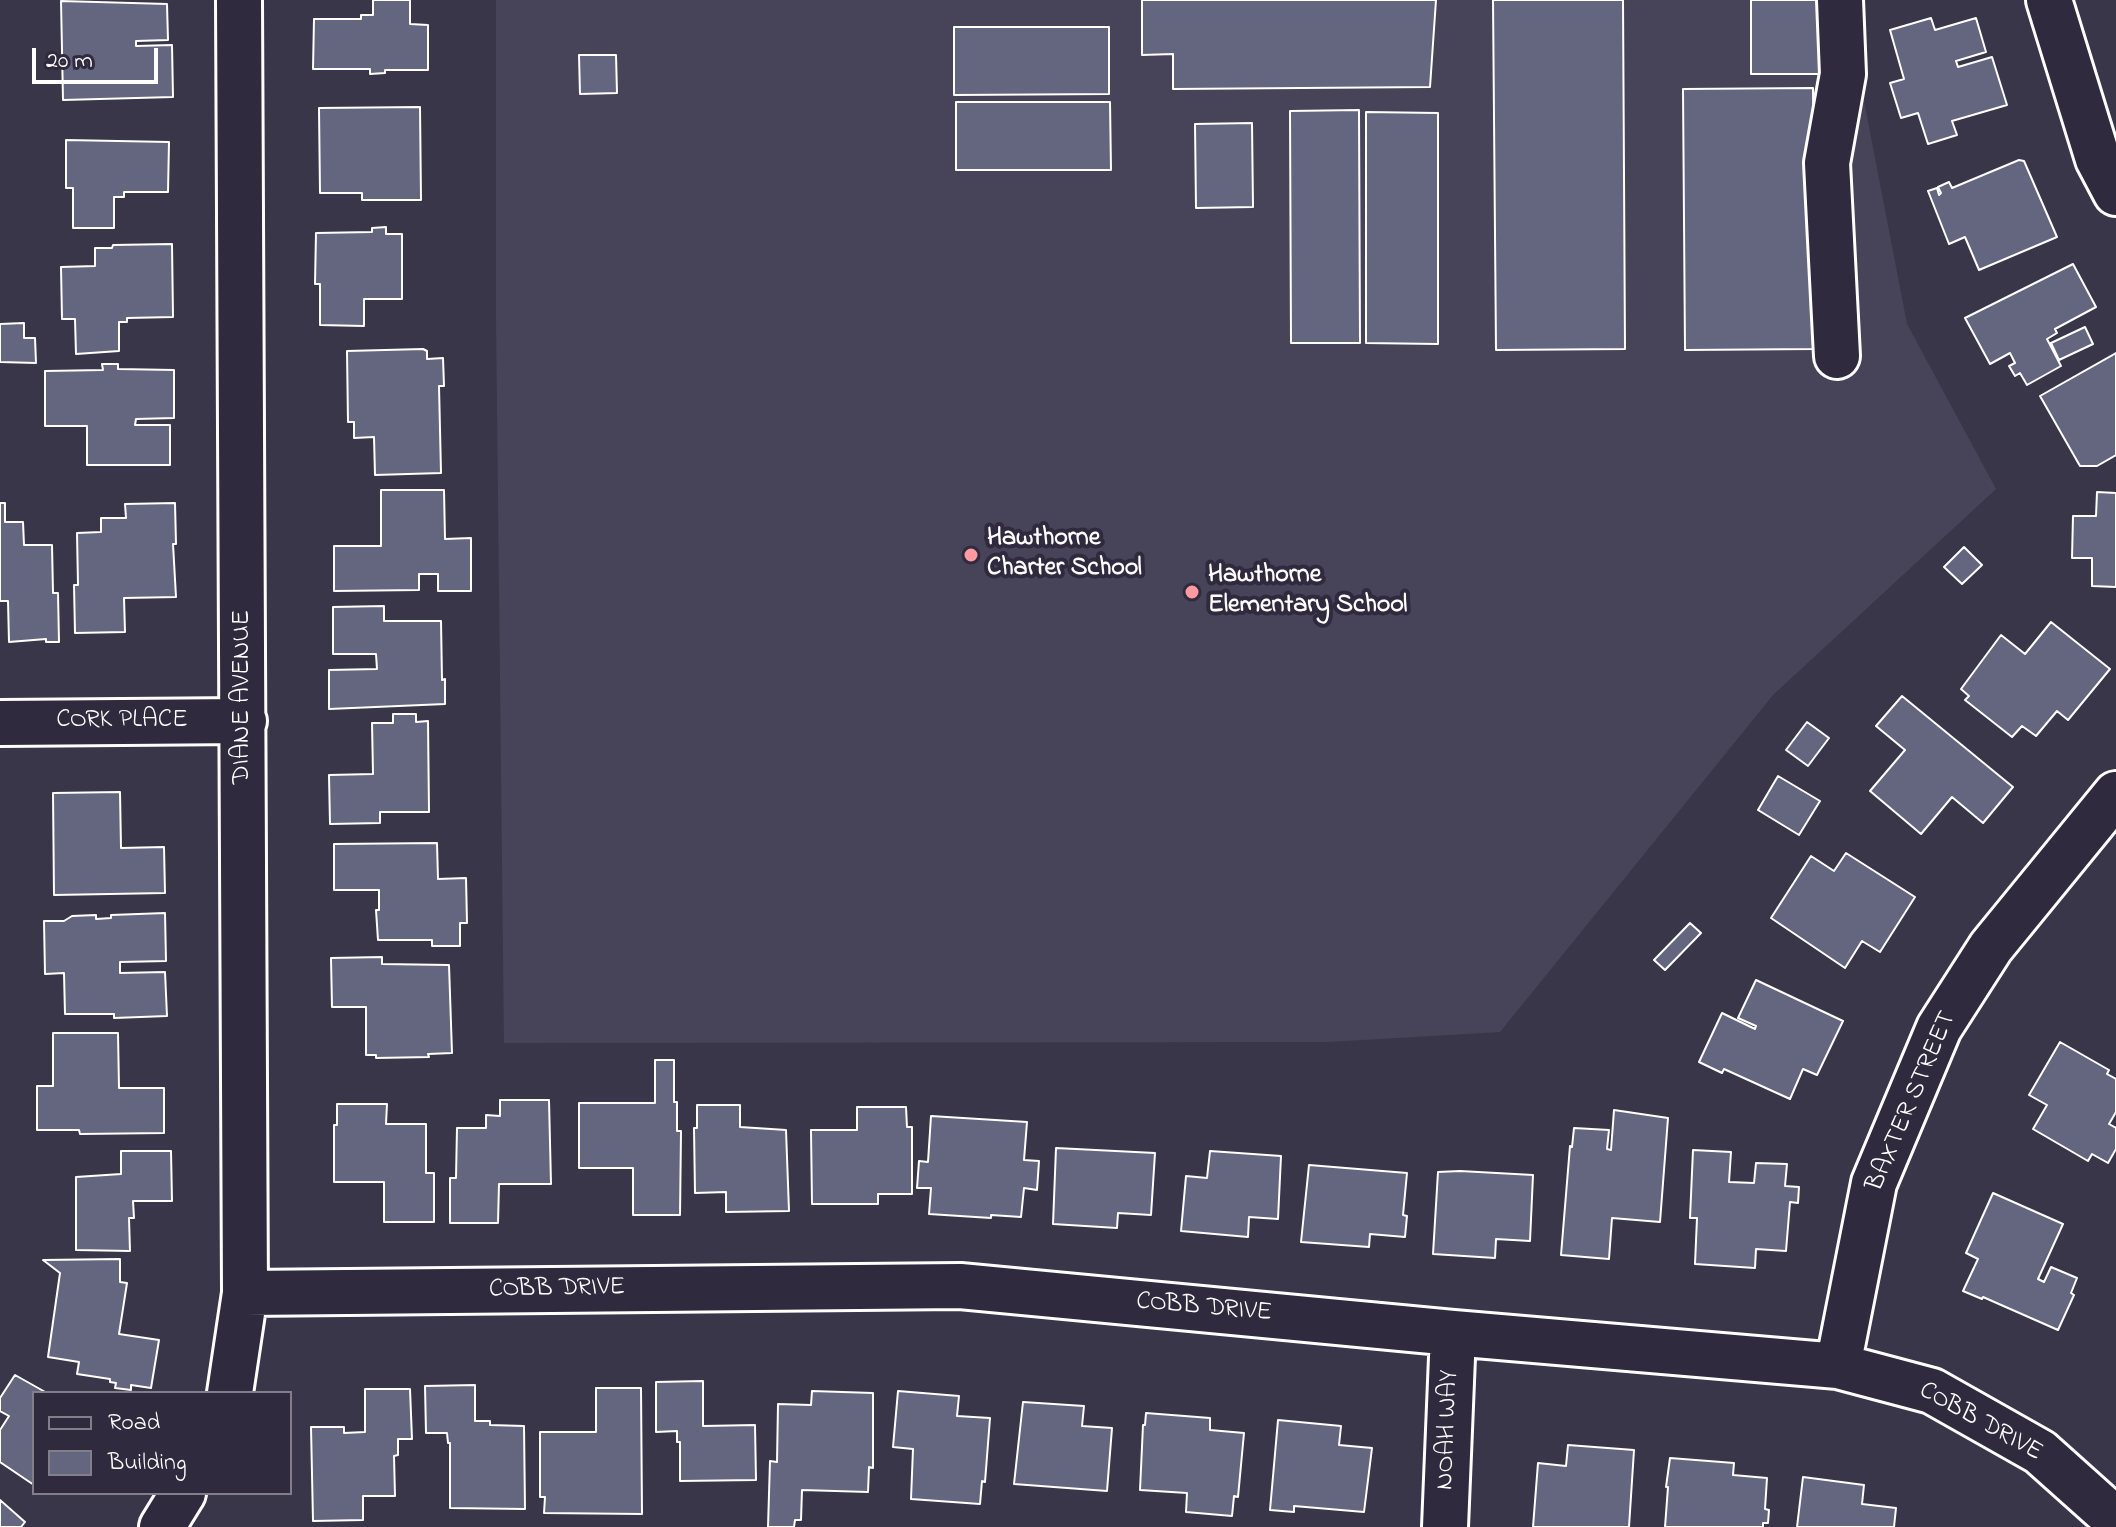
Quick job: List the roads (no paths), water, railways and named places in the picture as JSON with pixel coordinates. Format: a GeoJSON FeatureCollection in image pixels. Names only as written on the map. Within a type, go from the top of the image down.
{"type":"FeatureCollection","features":[{"type":"Feature","properties":{"kind":"street","name":"DIANE AVENUE"},"geometry":{"type":"LineString","coordinates":[[230,1391],[245,1293],[239,0]]}},
{"type":"Feature","properties":{"kind":"street"},"geometry":{"type":"LineString","coordinates":[[1837,356],[1827,163],[1843,74],[1840,0]]}},
{"type":"Feature","properties":{"kind":"street"},"geometry":{"type":"LineString","coordinates":[[2049,0],[2098,159],[2116,193]]}},
{"type":"Feature","properties":{"kind":"street","name":"CORK PLACE"},"geometry":{"type":"LineString","coordinates":[[0,723],[244,721]]}},
{"type":"Feature","properties":{"kind":"street","name":"BAXTER STREET"},"geometry":{"type":"LineString","coordinates":[[1838,1366],[1874,1183],[1939,1028],[1991,947],[2116,794]]}},
{"type":"Feature","properties":{"kind":"street","name":"COBB DRIVE"},"geometry":{"type":"LineString","coordinates":[[245,1293],[960,1286],[1838,1366],[1932,1391],[2040,1452],[2116,1520]]}},
{"type":"Feature","properties":{"kind":"street","name":"NOAH WAY"},"geometry":{"type":"LineString","coordinates":[[1445,1527],[1453,1333]]}},
{"type":"Feature","properties":{"kind":"street"},"geometry":{"type":"LineString","coordinates":[[162,1527],[182,1495]]}},
{"type":"Feature","properties":{"kind":"place","name":"Hawthorne Charter School"},"geometry":{"type":"Point","coordinates":[971,555]}},
{"type":"Feature","properties":{"kind":"place","name":"Hawthorne Elementary School"},"geometry":{"type":"Point","coordinates":[1192,592]}}]}
